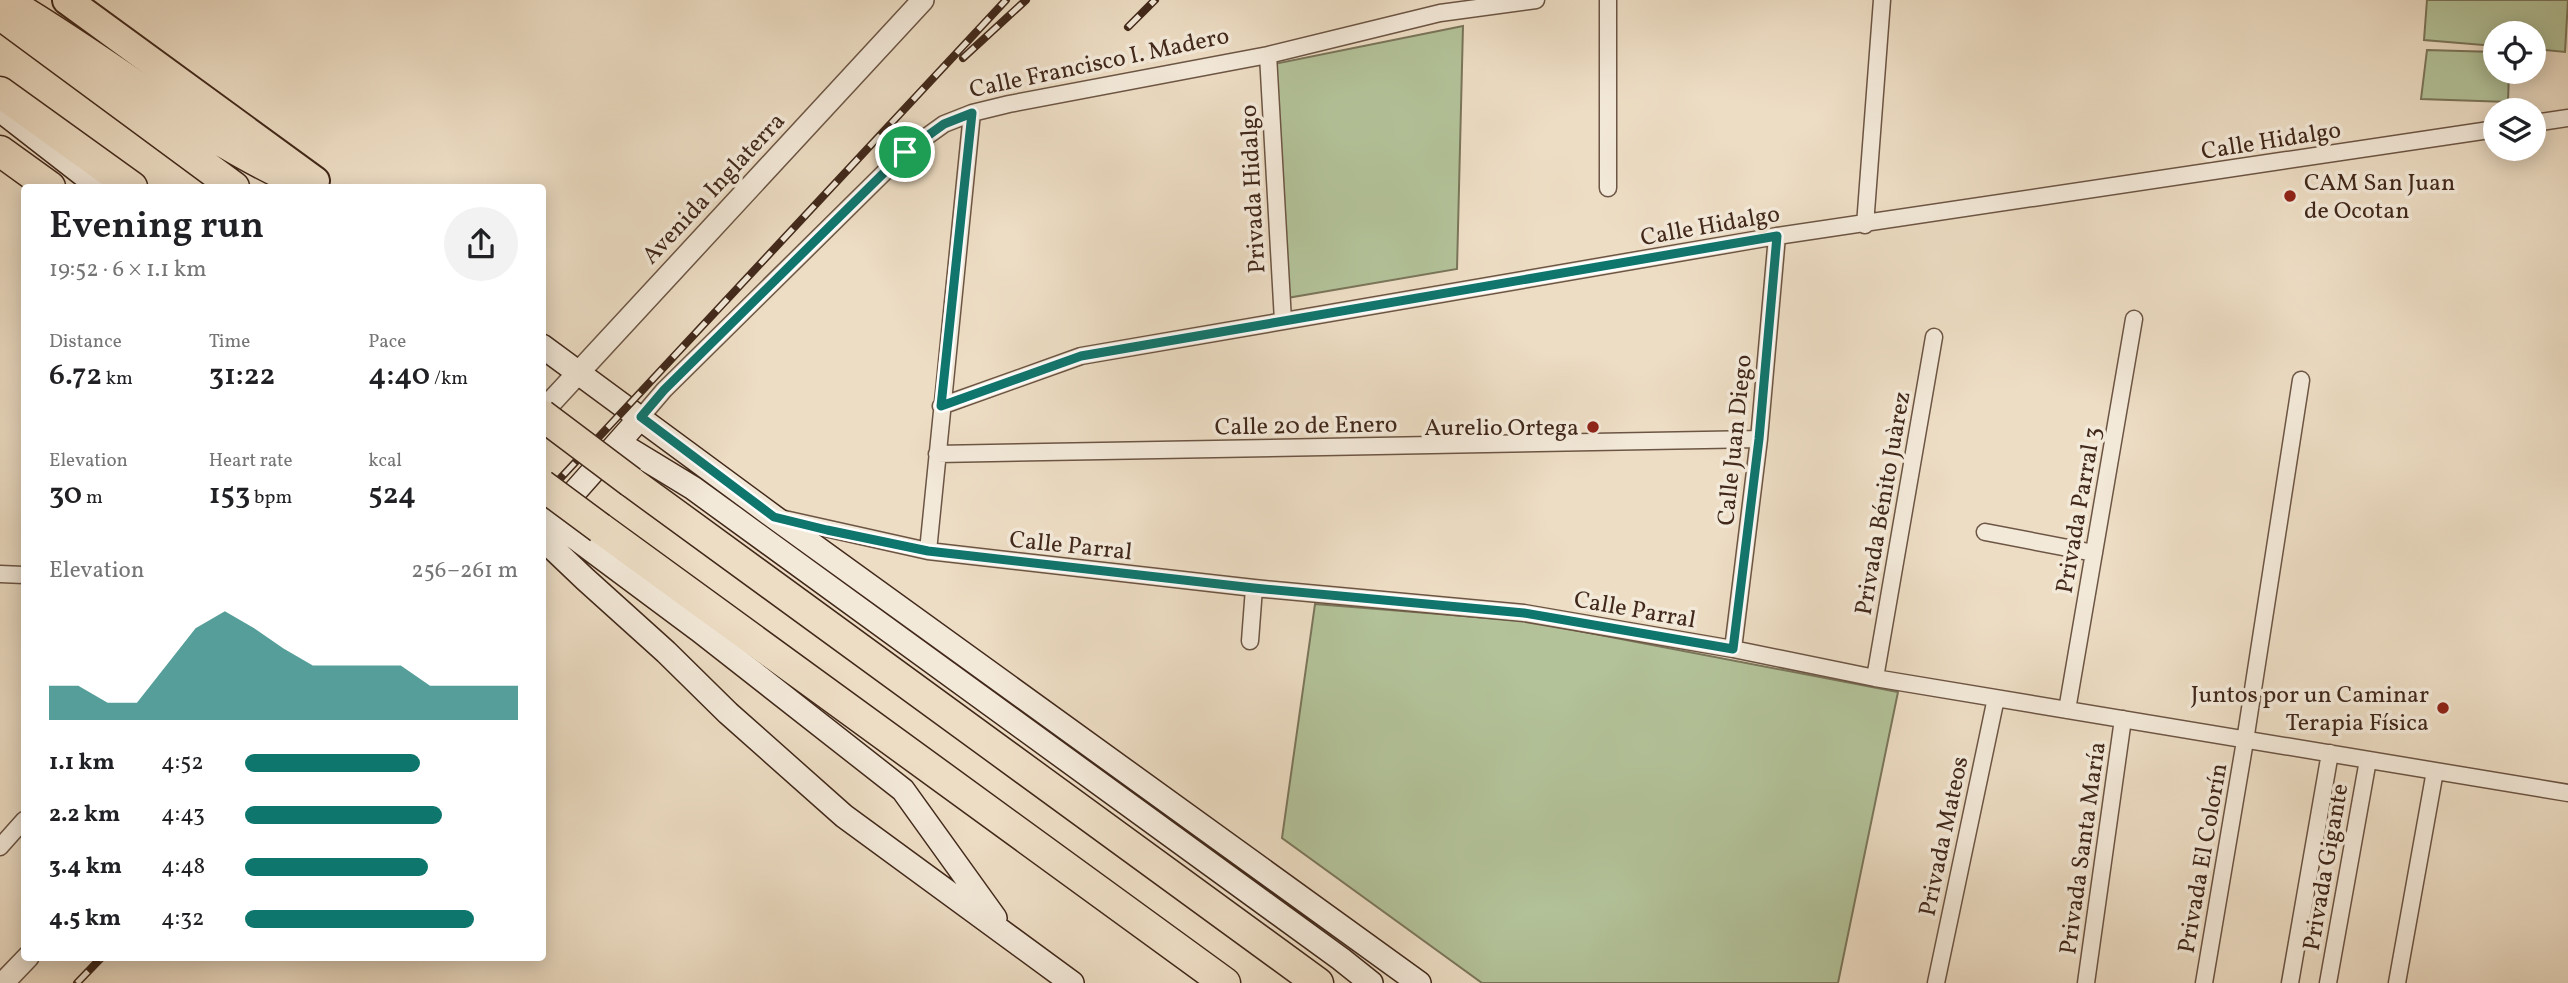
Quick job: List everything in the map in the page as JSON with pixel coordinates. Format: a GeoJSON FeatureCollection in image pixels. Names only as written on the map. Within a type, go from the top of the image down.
{"type":"FeatureCollection","features":[{"type":"Feature","properties":{"kind":"highway"},"geometry":{"type":"LineString","coordinates":[[4,0],[58,31],[229,148],[304,184]]}},
{"type":"Feature","properties":{"kind":"highway"},"geometry":{"type":"LineString","coordinates":[[67,0],[318,184]]}},
{"type":"Feature","properties":{"kind":"highway"},"geometry":{"type":"LineString","coordinates":[[0,15],[230,184]]}},
{"type":"Feature","properties":{"kind":"highway"},"geometry":{"type":"LineString","coordinates":[[0,92],[128,184]]}},
{"type":"Feature","properties":{"kind":"highway"},"geometry":{"type":"LineString","coordinates":[[0,151],[46,184]]}},
{"type":"Feature","properties":{"kind":"highway"},"geometry":{"type":"LineString","coordinates":[[546,417],[631,482],[1318,983]]}},
{"type":"Feature","properties":{"kind":"highway"},"geometry":{"type":"LineString","coordinates":[[546,488],[1225,983]]}},
{"type":"Feature","properties":{"kind":"main road"},"geometry":{"type":"LineString","coordinates":[[0,110],[95,184]]}},
{"type":"Feature","properties":{"kind":"main road"},"geometry":{"type":"LineString","coordinates":[[546,349],[1419,983]]}},
{"type":"Feature","properties":{"kind":"main road","name":"Calle Francisco I. Madero"},"geometry":{"type":"LineString","coordinates":[[546,527],[641,417]]}},
{"type":"Feature","properties":{"kind":"main road"},"geometry":{"type":"LineString","coordinates":[[619,443],[693,488],[1371,983]]}},
{"type":"Feature","properties":{"kind":"main road"},"geometry":{"type":"LineString","coordinates":[[546,529],[795,774],[844,816],[1072,983]]}},
{"type":"Feature","properties":{"kind":"main road"},"geometry":{"type":"LineString","coordinates":[[546,529],[699,630],[903,790],[1007,934]]}},
{"type":"Feature","properties":{"kind":"main road"},"geometry":{"type":"LineString","coordinates":[[1143,783],[1215,867]]}},
{"type":"Feature","properties":{"kind":"street","name":"Avenida Inglaterra"},"geometry":{"type":"LineString","coordinates":[[546,409],[923,0]]}},
{"type":"Feature","properties":{"kind":"street","name":"Calle Francisco I. Madero"},"geometry":{"type":"LineString","coordinates":[[641,417],[905,152],[944,124],[972,113],[1009,104],[1268,55],[1440,13],[1536,0]]}},
{"type":"Feature","properties":{"kind":"street"},"geometry":{"type":"LineString","coordinates":[[1608,0],[1608,188]]}},
{"type":"Feature","properties":{"kind":"street"},"geometry":{"type":"LineString","coordinates":[[1865,225],[1882,0]]}},
{"type":"Feature","properties":{"kind":"street","name":"Privada Hidalgo"},"geometry":{"type":"LineString","coordinates":[[1268,55],[1283,321]]}},
{"type":"Feature","properties":{"kind":"street"},"geometry":{"type":"LineString","coordinates":[[928,551],[972,113]]}},
{"type":"Feature","properties":{"kind":"street"},"geometry":{"type":"LineString","coordinates":[[2546,121],[2568,118]]}},
{"type":"Feature","properties":{"kind":"street","name":"Calle Hidalgo"},"geometry":{"type":"LineString","coordinates":[[941,406],[1081,356],[1777,236],[2483,132]]}},
{"type":"Feature","properties":{"kind":"street","name":"Calle Juan Diego"},"geometry":{"type":"LineString","coordinates":[[1733,649],[1759,439],[1777,236]]}},
{"type":"Feature","properties":{"kind":"street","name":"Privada Parral 3"},"geometry":{"type":"LineString","coordinates":[[2067,710],[2134,319]]}},
{"type":"Feature","properties":{"kind":"street","name":"Privada Bénito Juàrez"},"geometry":{"type":"LineString","coordinates":[[1875,678],[1934,337]]}},
{"type":"Feature","properties":{"kind":"street","name":"Privada El Colorín"},"geometry":{"type":"LineString","coordinates":[[2204,983],[2301,380]]}},
{"type":"Feature","properties":{"kind":"street","name":"Calle 20 de Enero"},"geometry":{"type":"LineString","coordinates":[[937,454],[1759,439]]}},
{"type":"Feature","properties":{"kind":"street","name":"Calle Parral"},"geometry":{"type":"LineString","coordinates":[[774,517],[928,551],[1254,588],[1524,613],[1733,649],[1875,678],[2568,793]]}},
{"type":"Feature","properties":{"kind":"street"},"geometry":{"type":"LineString","coordinates":[[1986,532],[2094,553]]}},
{"type":"Feature","properties":{"kind":"street"},"geometry":{"type":"LineString","coordinates":[[0,574],[21,575]]}},
{"type":"Feature","properties":{"kind":"street"},"geometry":{"type":"LineString","coordinates":[[1250,641],[1254,588]]}},
{"type":"Feature","properties":{"kind":"street","name":"Privada Mateos"},"geometry":{"type":"LineString","coordinates":[[1936,983],[1996,698]]}},
{"type":"Feature","properties":{"kind":"street","name":"Privada Santa María"},"geometry":{"type":"LineString","coordinates":[[2086,983],[2123,719]]}},
{"type":"Feature","properties":{"kind":"street"},"geometry":{"type":"LineString","coordinates":[[2290,983],[2330,753]]}},
{"type":"Feature","properties":{"kind":"street","name":"Privada Gigante"},"geometry":{"type":"LineString","coordinates":[[2328,983],[2368,760]]}},
{"type":"Feature","properties":{"kind":"street"},"geometry":{"type":"LineString","coordinates":[[2397,983],[2435,771]]}},
{"type":"Feature","properties":{"kind":"street"},"geometry":{"type":"LineString","coordinates":[[0,847],[21,823]]}},
{"type":"Feature","properties":{"kind":"street"},"geometry":{"type":"LineString","coordinates":[[4,983],[24,961]]}},
{"type":"Feature","properties":{"kind":"green space"},"geometry":{"type":"Polygon","coordinates":[[[2427,0],[2568,0],[2565,52],[2546,50],[2546,21],[2483,21],[2483,45],[2424,40],[2427,0]]]}},
{"type":"Feature","properties":{"kind":"green space"},"geometry":{"type":"Polygon","coordinates":[[[1463,26],[1457,269],[1287,298],[1274,64],[1463,26]]]}},
{"type":"Feature","properties":{"kind":"green space"},"geometry":{"type":"Polygon","coordinates":[[[2427,50],[2483,52],[2483,84],[2509,84],[2508,98],[2483,98],[2483,101],[2421,99],[2427,50]]]}},
{"type":"Feature","properties":{"kind":"green space"},"geometry":{"type":"Polygon","coordinates":[[[1315,604],[1527,621],[1898,692],[1838,983],[1482,983],[1282,838],[1315,604]]]}},
{"type":"Feature","properties":{"kind":"railway"},"geometry":{"type":"LineString","coordinates":[[546,494],[1006,0]]}},
{"type":"Feature","properties":{"kind":"railway"},"geometry":{"type":"LineString","coordinates":[[963,58],[1026,0]]}},
{"type":"Feature","properties":{"kind":"railway"},"geometry":{"type":"LineString","coordinates":[[1128,27],[1155,0]]}},
{"type":"Feature","properties":{"kind":"railway"},"geometry":{"type":"LineString","coordinates":[[77,983],[98,961]]}},
{"type":"Feature","properties":{"kind":"place","name":"CAM San Juan de Ocotan"},"geometry":{"type":"Point","coordinates":[2290,196]}},
{"type":"Feature","properties":{"kind":"place","name":"Aurelio Ortega"},"geometry":{"type":"Point","coordinates":[1593,427]}},
{"type":"Feature","properties":{"kind":"place","name":"Juntos por un Caminar Terapia Física"},"geometry":{"type":"Point","coordinates":[2443,708]}},
{"type":"Feature","properties":{"kind":"route"},"geometry":{"type":"LineString","coordinates":[[972,113],[941,406],[1081,356],[1777,236],[1759,439],[1733,649],[1524,613],[1254,588],[928,551],[774,517],[641,417],[664,390],[905,152],[944,124],[972,113]]}}]}
